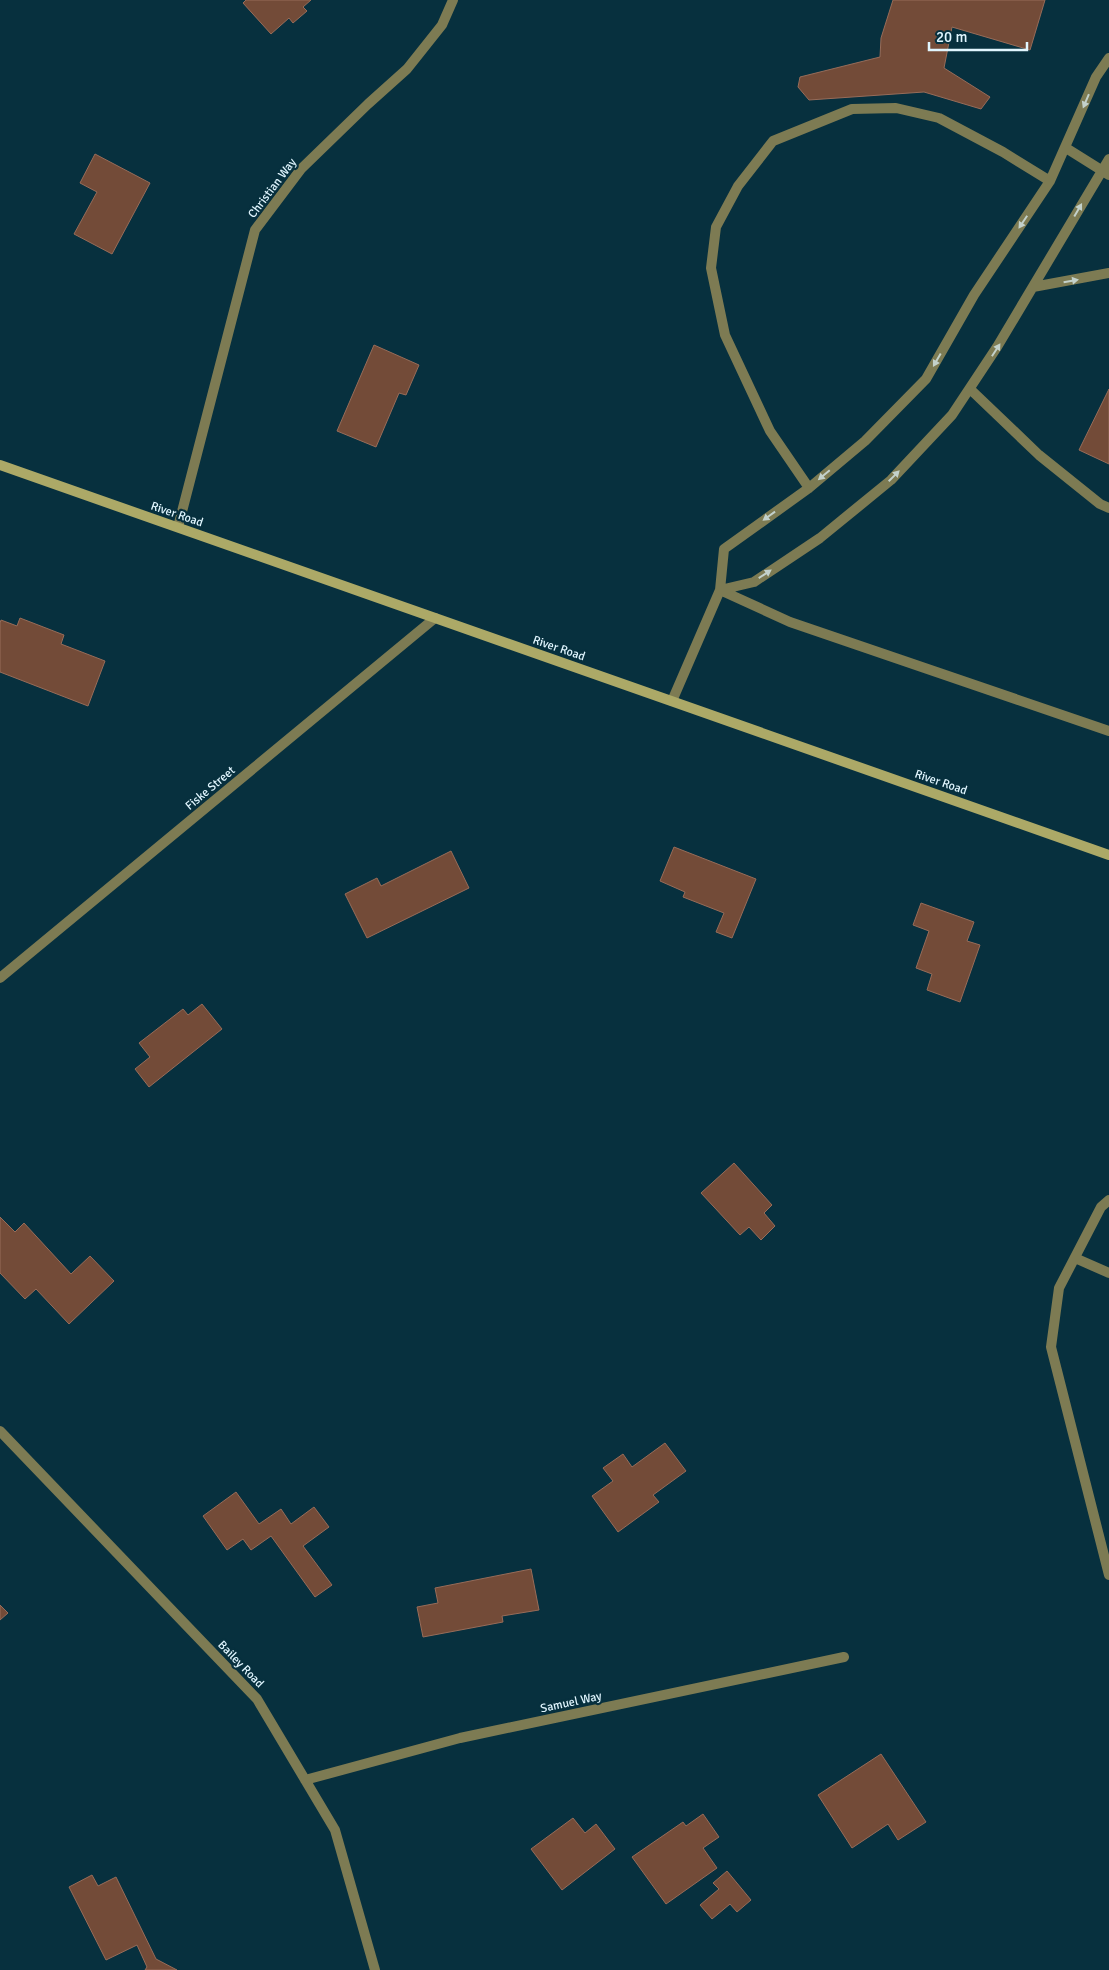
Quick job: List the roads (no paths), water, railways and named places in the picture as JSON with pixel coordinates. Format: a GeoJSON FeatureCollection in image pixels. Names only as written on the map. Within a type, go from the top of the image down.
{"type":"FeatureCollection","features":[{"type":"Feature","properties":{"kind":"main road","name":"River Road"},"geometry":{"type":"LineString","coordinates":[[0,465],[1109,855]]}},
{"type":"Feature","properties":{"kind":"street","name":"Christian Way"},"geometry":{"type":"LineString","coordinates":[[178,527],[256,230],[301,169],[407,69],[442,24],[453,0]]}},
{"type":"Feature","properties":{"kind":"street"},"geometry":{"type":"LineString","coordinates":[[672,701],[720,590],[724,549],[809,488],[865,441],[926,379],[974,295],[1050,181],[1096,77],[1109,58]]}},
{"type":"Feature","properties":{"kind":"street"},"geometry":{"type":"LineString","coordinates":[[809,488],[770,430],[726,335],[711,268],[716,227],[738,186],[772,141],[852,109],[896,108],[939,118],[1003,152],[1050,181]]}},
{"type":"Feature","properties":{"kind":"street"},"geometry":{"type":"LineString","coordinates":[[1066,148],[1105,174]]}},
{"type":"Feature","properties":{"kind":"street"},"geometry":{"type":"LineString","coordinates":[[720,590],[754,582],[820,538],[892,480],[952,415],[998,347],[1033,287],[1105,174],[1109,160]]}},
{"type":"Feature","properties":{"kind":"street"},"geometry":{"type":"LineString","coordinates":[[1033,287],[1109,273]]}},
{"type":"Feature","properties":{"kind":"street"},"geometry":{"type":"LineString","coordinates":[[970,389],[1040,454],[1100,504],[1109,508]]}},
{"type":"Feature","properties":{"kind":"street"},"geometry":{"type":"LineString","coordinates":[[720,590],[790,622],[1109,731]]}},
{"type":"Feature","properties":{"kind":"street","name":"Fiske Street"},"geometry":{"type":"LineString","coordinates":[[0,978],[435,618]]}},
{"type":"Feature","properties":{"kind":"street"},"geometry":{"type":"LineString","coordinates":[[1109,1200],[1101,1207],[1059,1288],[1051,1347],[1106,1548],[1109,1575]]}},
{"type":"Feature","properties":{"kind":"street"},"geometry":{"type":"LineString","coordinates":[[1075,1258],[1109,1273]]}},
{"type":"Feature","properties":{"kind":"street","name":"Bailey Road"},"geometry":{"type":"LineString","coordinates":[[0,1431],[257,1699],[335,1830],[375,1970]]}},
{"type":"Feature","properties":{"kind":"street","name":"Samuel Way"},"geometry":{"type":"LineString","coordinates":[[305,1780],[460,1738],[844,1657]]}}]}
